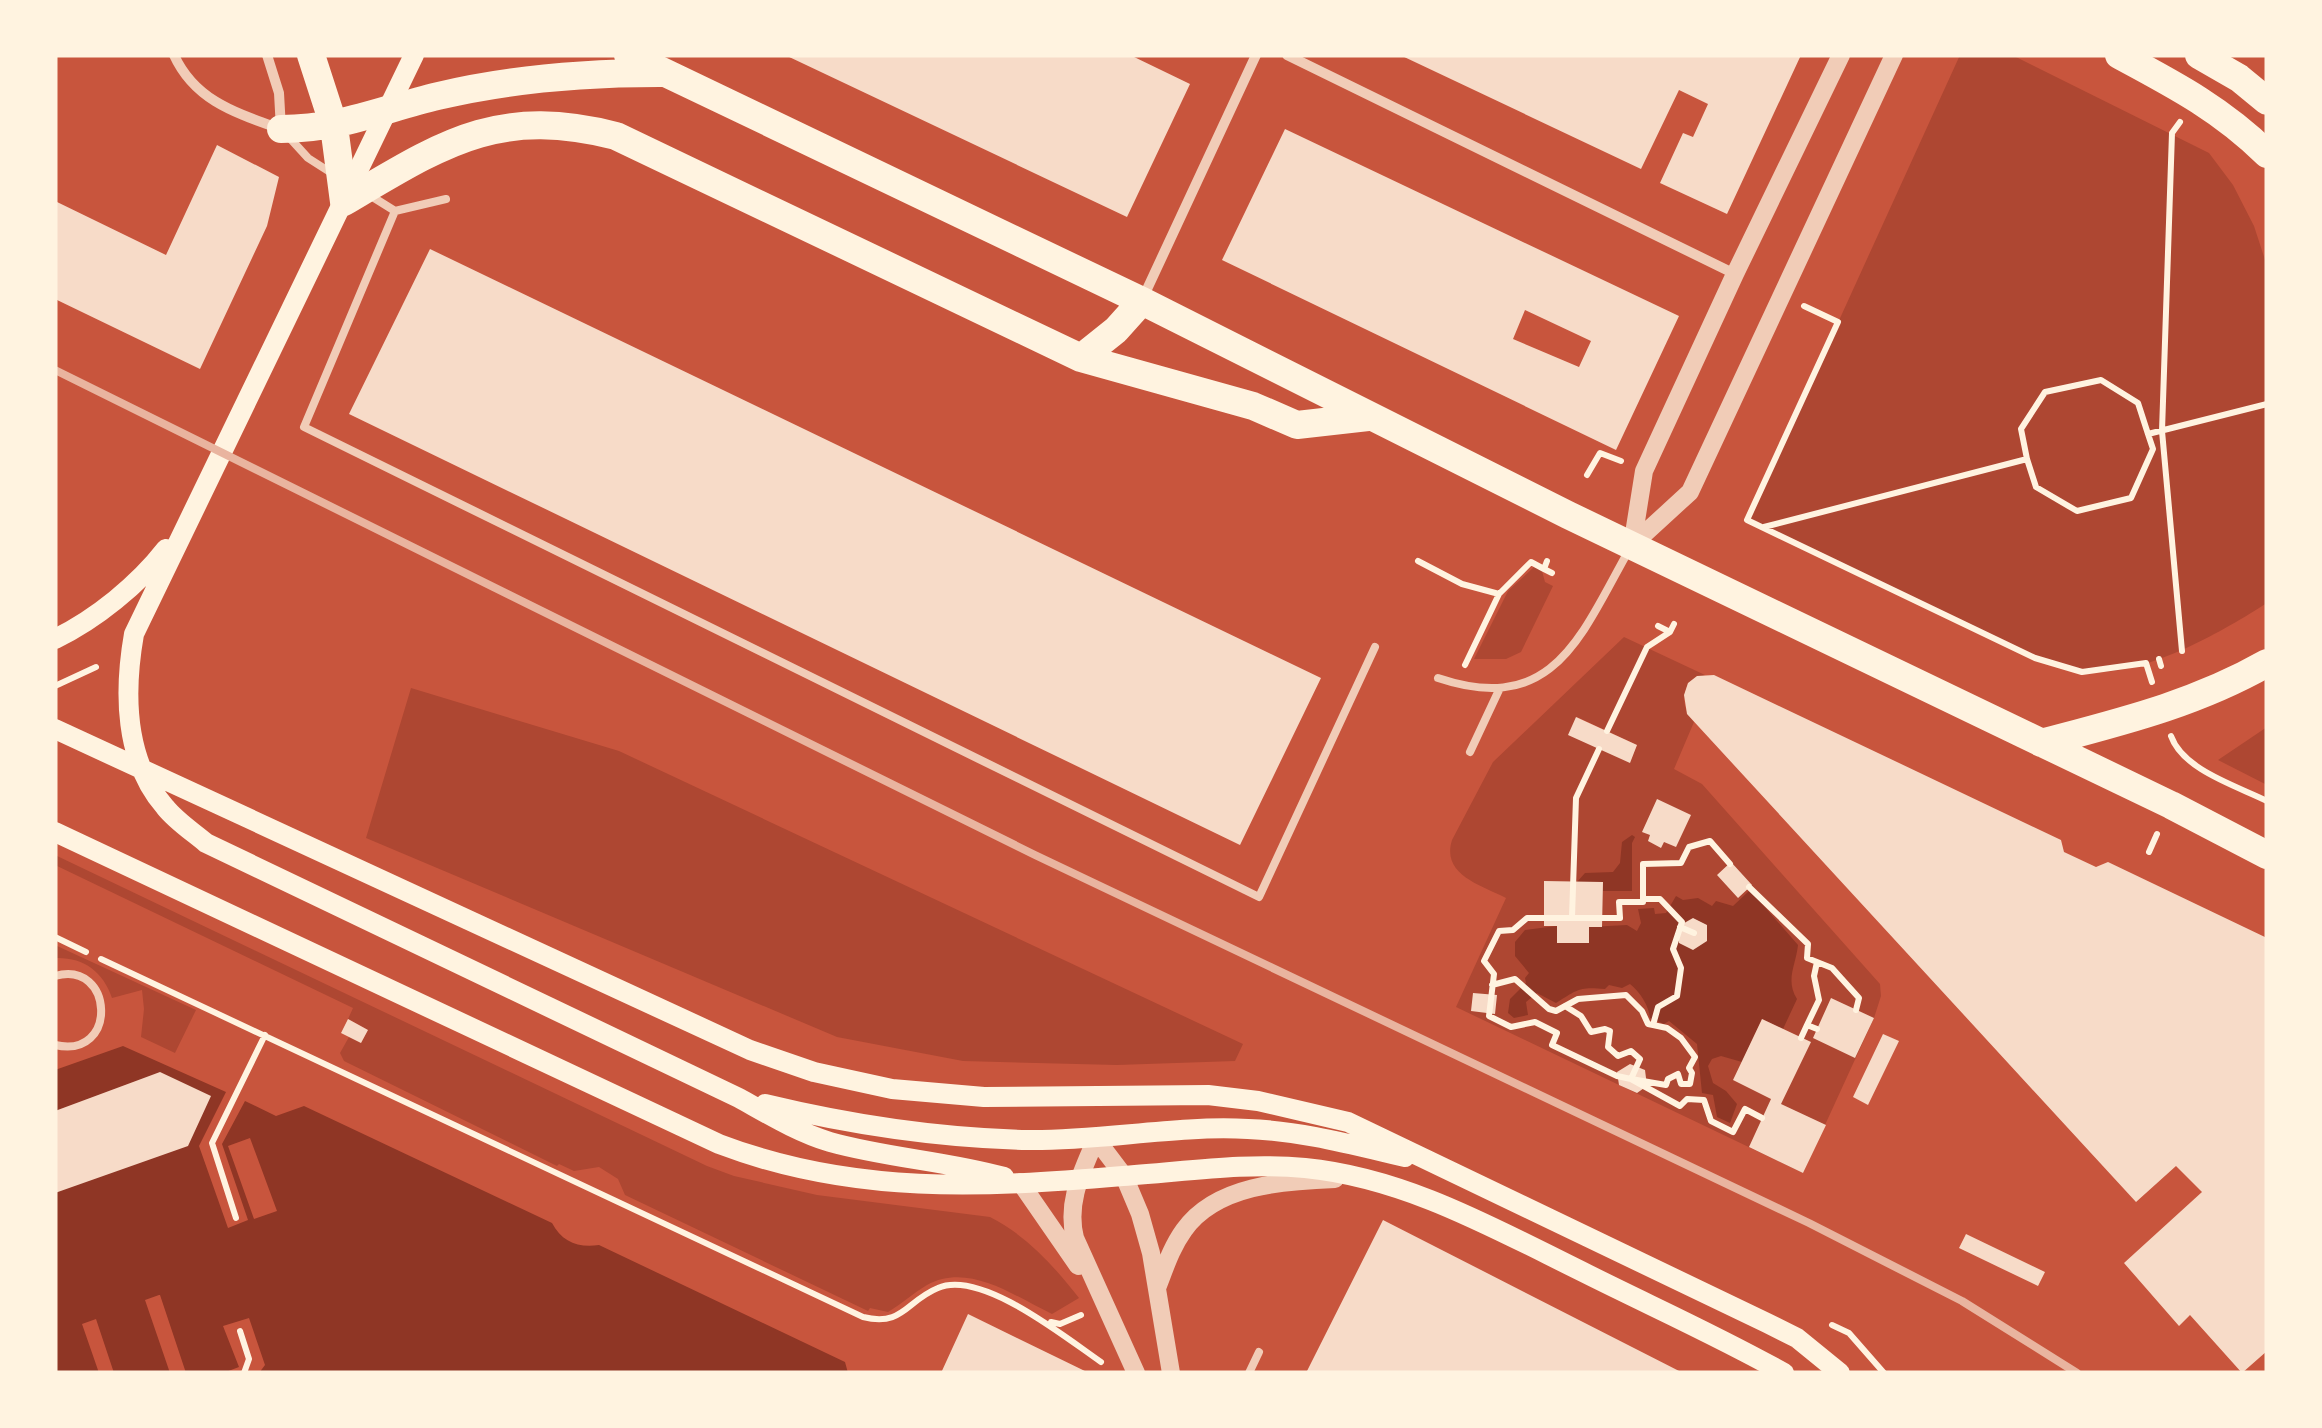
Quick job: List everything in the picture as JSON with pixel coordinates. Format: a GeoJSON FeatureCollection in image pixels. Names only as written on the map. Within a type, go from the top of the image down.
{"type":"FeatureCollection","features":[{"type":"Feature","properties":{"kind":"highway"},"geometry":{"type":"LineString","coordinates":[[311,55],[334,126],[344,202],[453,141],[493,128],[528,123],[573,125],[616,136],[1081,358],[1253,406],[1297,425],[1368,417]]}},
{"type":"Feature","properties":{"kind":"highway"},"geometry":{"type":"LineString","coordinates":[[628,55],[1142,301],[1368,417],[2267,856]]}},
{"type":"Feature","properties":{"kind":"highway"},"geometry":{"type":"LineString","coordinates":[[2118,55],[2199,97],[2236,124],[2267,154]]}},
{"type":"Feature","properties":{"kind":"highway"},"geometry":{"type":"LineString","coordinates":[[2198,55],[2239,78],[2267,100]]}},
{"type":"Feature","properties":{"kind":"highway"},"geometry":{"type":"LineString","coordinates":[[281,129],[315,129],[348,123],[438,96],[490,86],[609,73],[666,73]]}},
{"type":"Feature","properties":{"kind":"highway"},"geometry":{"type":"LineString","coordinates":[[1081,358],[1116,330],[1142,301]]}},
{"type":"Feature","properties":{"kind":"highway"},"geometry":{"type":"LineString","coordinates":[[2041,743],[2163,711],[2227,686],[2267,663]]}},
{"type":"Feature","properties":{"kind":"main road"},"geometry":{"type":"LineString","coordinates":[[414,55],[134,634],[127,677],[130,725],[144,776],[165,808],[206,843],[801,1131],[829,1142],[966,1167],[1020,1182]]}},
{"type":"Feature","properties":{"kind":"main road"},"geometry":{"type":"LineString","coordinates":[[55,639],[112,602],[154,564],[190,520]]}},
{"type":"Feature","properties":{"kind":"main road"},"geometry":{"type":"LineString","coordinates":[[55,729],[778,1061],[851,1082],[939,1095],[1208,1094],[1348,1122],[1797,1338],[1840,1373]]}},
{"type":"Feature","properties":{"kind":"main road"},"geometry":{"type":"LineString","coordinates":[[55,832],[760,1160],[832,1176],[905,1185],[1079,1179],[1258,1165],[1365,1177],[1437,1202],[1784,1373]]}},
{"type":"Feature","properties":{"kind":"main road"},"geometry":{"type":"LineString","coordinates":[[739,1098],[829,1119],[980,1138],[1096,1139],[1250,1128],[1301,1134],[1433,1163]]}},
{"type":"Feature","properties":{"kind":"street"},"geometry":{"type":"LineString","coordinates":[[174,55],[188,82],[204,96],[231,111],[281,129],[278,93],[267,55]]}},
{"type":"Feature","properties":{"kind":"street"},"geometry":{"type":"LineString","coordinates":[[1142,301],[1256,55]]}},
{"type":"Feature","properties":{"kind":"street"},"geometry":{"type":"LineString","coordinates":[[1287,55],[1735,274]]}},
{"type":"Feature","properties":{"kind":"street"},"geometry":{"type":"LineString","coordinates":[[1632,546],[1644,471],[1841,55]]}},
{"type":"Feature","properties":{"kind":"street"},"geometry":{"type":"LineString","coordinates":[[1632,546],[1690,492],[1894,55]]}},
{"type":"Feature","properties":{"kind":"street"},"geometry":{"type":"LineString","coordinates":[[1136,1373],[1070,1218],[1079,1179],[1096,1139],[1124,1176],[1140,1214],[1171,1373]]}},
{"type":"Feature","properties":{"kind":"street"},"geometry":{"type":"LineString","coordinates":[[1157,1288],[1184,1229],[1204,1208],[1250,1189],[1365,1177]]}},
{"type":"Feature","properties":{"kind":"street"},"geometry":{"type":"LineString","coordinates":[[1020,1182],[1104,1303]]}},
{"type":"Feature","properties":{"kind":"lane"},"geometry":{"type":"LineString","coordinates":[[281,129],[308,158],[396,211],[446,199]]}},
{"type":"Feature","properties":{"kind":"lane"},"geometry":{"type":"LineString","coordinates":[[396,211],[304,428],[1258,897],[1375,647]]}},
{"type":"Feature","properties":{"kind":"lane"},"geometry":{"type":"LineString","coordinates":[[1438,678],[1499,690],[1529,684],[1558,661],[1595,611],[1632,546]]}},
{"type":"Feature","properties":{"kind":"lane"},"geometry":{"type":"LineString","coordinates":[[1470,752],[1499,690]]}},
{"type":"Feature","properties":{"kind":"lane"},"geometry":{"type":"LineString","coordinates":[[55,976],[75,975],[87,980],[96,990],[102,1014],[100,1024],[85,1042],[55,1045]]}},
{"type":"Feature","properties":{"kind":"lane"},"geometry":{"type":"LineString","coordinates":[[1249,1373],[1259,1352]]}},
{"type":"Feature","properties":{"kind":"path"},"geometry":{"type":"LineString","coordinates":[[2182,651],[2162,431],[2172,132],[2199,97]]}},
{"type":"Feature","properties":{"kind":"path"},"geometry":{"type":"LineString","coordinates":[[1838,322],[1748,520],[2034,658],[2082,672],[2146,663],[2148,670]]}},
{"type":"Feature","properties":{"kind":"path"},"geometry":{"type":"LineString","coordinates":[[2101,380],[2138,403],[2148,434],[2153,450],[2130,498],[2077,511],[2036,487],[2020,430],[2045,392],[2101,380]]}},
{"type":"Feature","properties":{"kind":"path"},"geometry":{"type":"LineString","coordinates":[[2148,434],[2267,404]]}},
{"type":"Feature","properties":{"kind":"path"},"geometry":{"type":"LineString","coordinates":[[1587,475],[1600,452],[1631,464]]}},
{"type":"Feature","properties":{"kind":"path"},"geometry":{"type":"LineString","coordinates":[[1762,527],[2027,459]]}},
{"type":"Feature","properties":{"kind":"path"},"geometry":{"type":"LineString","coordinates":[[1418,561],[1462,584],[1499,594]]}},
{"type":"Feature","properties":{"kind":"path"},"geometry":{"type":"LineString","coordinates":[[1455,684],[1499,594],[1515,574],[1532,562],[1548,568]]}},
{"type":"Feature","properties":{"kind":"path"},"geometry":{"type":"LineString","coordinates":[[1607,731],[1647,648],[1672,628],[1658,626]]}},
{"type":"Feature","properties":{"kind":"path"},"geometry":{"type":"LineString","coordinates":[[55,686],[96,667]]}},
{"type":"Feature","properties":{"kind":"path"},"geometry":{"type":"LineString","coordinates":[[2175,747],[2205,770],[2267,801]]}},
{"type":"Feature","properties":{"kind":"path"},"geometry":{"type":"LineString","coordinates":[[1572,918],[1576,798],[1599,749]]}},
{"type":"Feature","properties":{"kind":"path"},"geometry":{"type":"LineString","coordinates":[[1492,985],[1515,979],[1556,1011],[1578,999],[1626,994],[1648,1024],[1667,1028],[1681,1038],[1694,1057],[1690,1084],[1681,1084],[1678,1074],[1668,1079],[1666,1085],[1618,1076],[1552,1044],[1557,1033],[1535,1022],[1511,1026],[1489,1016],[1492,985],[1494,974],[1484,962],[1498,931],[1514,930],[1527,918],[1620,918],[1619,902],[1643,902],[1643,864],[1681,863],[1689,847],[1710,841],[1730,864]]}},
{"type":"Feature","properties":{"kind":"path"},"geometry":{"type":"LineString","coordinates":[[1749,887],[1808,944],[1807,958],[1832,968],[1859,998],[1856,1010]]}},
{"type":"Feature","properties":{"kind":"path"},"geometry":{"type":"LineString","coordinates":[[1642,899],[1660,899],[1682,922],[1673,949],[1681,968],[1677,996],[1658,1006],[1654,1024]]}},
{"type":"Feature","properties":{"kind":"path"},"geometry":{"type":"LineString","coordinates":[[1680,928],[1694,933]]}},
{"type":"Feature","properties":{"kind":"path"},"geometry":{"type":"LineString","coordinates":[[55,938],[863,1317],[892,1319],[925,1294],[955,1283],[1050,1322],[1060,1324],[1086,1312]]}},
{"type":"Feature","properties":{"kind":"path"},"geometry":{"type":"LineString","coordinates":[[1801,1038],[1819,1000],[1814,976],[1817,962]]}},
{"type":"Feature","properties":{"kind":"path"},"geometry":{"type":"LineString","coordinates":[[1566,1006],[1581,1016],[1591,1032],[1610,1031],[1608,1047],[1618,1056],[1631,1050],[1640,1059],[1631,1079]]}},
{"type":"Feature","properties":{"kind":"path"},"geometry":{"type":"LineString","coordinates":[[1807,1024],[1816,1029]]}},
{"type":"Feature","properties":{"kind":"path"},"geometry":{"type":"LineString","coordinates":[[236,1218],[212,1142],[265,1035]]}},
{"type":"Feature","properties":{"kind":"path"},"geometry":{"type":"LineString","coordinates":[[1631,1079],[1680,1106],[1687,1099],[1704,1100],[1711,1121],[1733,1132],[1744,1109],[1762,1118]]}},
{"type":"Feature","properties":{"kind":"path"},"geometry":{"type":"LineString","coordinates":[[1050,1322],[1103,1364]]}},
{"type":"Feature","properties":{"kind":"path"},"geometry":{"type":"LineString","coordinates":[[1831,1325],[1849,1333],[1884,1373]]}},
{"type":"Feature","properties":{"kind":"path"},"geometry":{"type":"LineString","coordinates":[[240,1331],[250,1359],[244,1373]]}},
{"type":"Feature","properties":{"kind":"shaded area"},"geometry":{"type":"Polygon","coordinates":[[[1960,55],[2012,55],[2209,153],[2233,185],[2254,226],[2267,266],[2267,603],[2226,628],[2152,662],[2102,672],[2073,670],[2035,658],[1748,520],[1960,55]]]}},
{"type":"Feature","properties":{"kind":"shaded area"},"geometry":{"type":"Polygon","coordinates":[[[1534,567],[1553,586],[1521,652],[1506,659],[1474,659],[1508,591],[1534,567]]]}},
{"type":"Feature","properties":{"kind":"shaded area"},"geometry":{"type":"Polygon","coordinates":[[[1624,637],[1705,675],[1688,683],[1686,689],[1686,708],[1694,722],[1674,769],[1702,784],[1880,984],[1881,996],[1874,1018],[1803,1173],[1456,1007],[1506,898],[1465,877],[1452,862],[1450,852],[1452,840],[1493,762],[1624,637]],[[1577,717],[1569,735],[1630,762],[1637,745],[1577,717]]]}},
{"type":"Feature","properties":{"kind":"shaded area"},"geometry":{"type":"Polygon","coordinates":[[[411,688],[619,751],[1243,1044],[1235,1061],[1117,1065],[963,1061],[837,1037],[366,838],[411,688]]]}},
{"type":"Feature","properties":{"kind":"shaded area"},"geometry":{"type":"Polygon","coordinates":[[[2267,727],[2267,785],[2218,760],[2267,727]]]}},
{"type":"Feature","properties":{"kind":"shaded area"},"geometry":{"type":"Polygon","coordinates":[[[1632,835],[1632,891],[1603,891],[1602,882],[1577,882],[1585,873],[1613,872],[1620,863],[1622,842],[1632,835]]]}},
{"type":"Feature","properties":{"kind":"shaded area"},"geometry":{"type":"Polygon","coordinates":[[[55,855],[707,1166],[817,1195],[990,1217],[1039,1252],[1079,1298],[1052,1314],[991,1284],[959,1277],[927,1285],[888,1312],[870,1308],[868,1311],[625,1195],[618,1179],[599,1167],[574,1171],[557,1166],[344,1061],[340,1053],[349,1037],[361,1043],[368,1030],[348,1019],[353,1008],[55,865],[55,855]]]}},
{"type":"Feature","properties":{"kind":"shaded area"},"geometry":{"type":"Polygon","coordinates":[[[1750,890],[1798,945],[1792,979],[1797,999],[1783,1029],[1762,1019],[1742,1062],[1721,1056],[1712,1059],[1708,1066],[1713,1083],[1737,1104],[1730,1123],[1717,1117],[1713,1095],[1702,1093],[1697,1044],[1669,1021],[1664,1024],[1650,1018],[1643,1000],[1630,984],[1622,988],[1609,985],[1605,989],[1579,990],[1556,1003],[1537,993],[1526,1002],[1528,1015],[1514,1018],[1508,1013],[1510,999],[1526,983],[1529,973],[1515,956],[1515,942],[1525,930],[1557,926],[1557,943],[1588,943],[1589,927],[1627,925],[1637,931],[1641,923],[1638,909],[1654,908],[1655,914],[1666,913],[1676,896],[1683,900],[1698,898],[1712,906],[1716,901],[1733,906],[1750,890]]]}},
{"type":"Feature","properties":{"kind":"shaded area"},"geometry":{"type":"Polygon","coordinates":[[[55,945],[196,1010],[175,1053],[141,1037],[142,990],[112,998],[91,968],[74,960],[55,958],[55,945]]]}},
{"type":"Feature","properties":{"kind":"shaded area"},"geometry":{"type":"Polygon","coordinates":[[[123,1046],[226,1092],[199,1146],[228,1228],[248,1220],[222,1144],[245,1101],[276,1116],[304,1106],[552,1223],[571,1242],[599,1245],[845,1362],[848,1373],[55,1373],[55,1070],[123,1046]]]}},
{"type":"Feature","properties":{"kind":"pier"},"geometry":{"type":"Polygon","coordinates":[[[250,1138],[277,1211],[254,1219],[228,1146],[250,1138]]]}},
{"type":"Feature","properties":{"kind":"pier"},"geometry":{"type":"Polygon","coordinates":[[[160,1295],[186,1373],[170,1373],[145,1300],[160,1295]]]}},
{"type":"Feature","properties":{"kind":"pier"},"geometry":{"type":"Polygon","coordinates":[[[249,1318],[265,1365],[259,1373],[223,1373],[239,1367],[223,1326],[249,1318]]]}},
{"type":"Feature","properties":{"kind":"pier"},"geometry":{"type":"Polygon","coordinates":[[[96,1319],[114,1373],[99,1373],[82,1324],[96,1319]]]}},
{"type":"Feature","properties":{"kind":"building"},"geometry":{"type":"Polygon","coordinates":[[[785,55],[1130,55],[1190,84],[1127,217],[785,55]]]}},
{"type":"Feature","properties":{"kind":"building"},"geometry":{"type":"Polygon","coordinates":[[[1400,55],[1801,55],[1727,214],[1660,183],[1683,133],[1693,137],[1708,104],[1679,90],[1641,169],[1400,55]]]}},
{"type":"Feature","properties":{"kind":"building"},"geometry":{"type":"Polygon","coordinates":[[[1285,129],[1679,316],[1616,450],[1222,260],[1285,129]],[[1525,310],[1513,339],[1579,367],[1591,341],[1525,310]]]}},
{"type":"Feature","properties":{"kind":"building"},"geometry":{"type":"Polygon","coordinates":[[[217,145],[279,177],[267,226],[200,369],[55,299],[55,201],[166,255],[217,145]]]}},
{"type":"Feature","properties":{"kind":"building"},"geometry":{"type":"Polygon","coordinates":[[[430,249],[1321,678],[1240,845],[349,414],[430,249]]]}},
{"type":"Feature","properties":{"kind":"building"},"geometry":{"type":"Polygon","coordinates":[[[1714,675],[2061,840],[2064,852],[2096,867],[2108,862],[2267,938],[2267,1351],[2242,1373],[2190,1315],[2179,1326],[2124,1263],[2202,1192],[2176,1166],[2136,1202],[1687,714],[1684,695],[1688,683],[1697,676],[1714,675]]]}},
{"type":"Feature","properties":{"kind":"building"},"geometry":{"type":"Polygon","coordinates":[[[1576,717],[1637,745],[1630,763],[1568,735],[1576,717]]]}},
{"type":"Feature","properties":{"kind":"building"},"geometry":{"type":"Polygon","coordinates":[[[1657,799],[1691,815],[1676,847],[1664,842],[1661,848],[1648,841],[1650,835],[1642,832],[1657,799]]]}},
{"type":"Feature","properties":{"kind":"building"},"geometry":{"type":"Polygon","coordinates":[[[1731,862],[1752,885],[1738,898],[1717,875],[1731,862]]]}},
{"type":"Feature","properties":{"kind":"building"},"geometry":{"type":"Polygon","coordinates":[[[1544,881],[1603,882],[1602,927],[1589,927],[1589,943],[1557,943],[1557,926],[1544,926],[1544,881]]]}},
{"type":"Feature","properties":{"kind":"building"},"geometry":{"type":"Polygon","coordinates":[[[1693,918],[1707,925],[1707,941],[1693,950],[1679,943],[1679,926],[1693,918]]]}},
{"type":"Feature","properties":{"kind":"building"},"geometry":{"type":"Polygon","coordinates":[[[1473,993],[1497,995],[1495,1014],[1471,1011],[1473,993]]]}},
{"type":"Feature","properties":{"kind":"building"},"geometry":{"type":"Polygon","coordinates":[[[1831,998],[1874,1018],[1855,1058],[1813,1038],[1831,998]]]}},
{"type":"Feature","properties":{"kind":"building"},"geometry":{"type":"Polygon","coordinates":[[[348,1019],[368,1030],[361,1043],[341,1033],[348,1019]]]}},
{"type":"Feature","properties":{"kind":"building"},"geometry":{"type":"Polygon","coordinates":[[[1762,1019],[1811,1042],[1781,1104],[1826,1125],[1803,1173],[1749,1147],[1771,1099],[1733,1080],[1762,1019]]]}},
{"type":"Feature","properties":{"kind":"building"},"geometry":{"type":"Polygon","coordinates":[[[1883,1034],[1899,1041],[1868,1105],[1853,1097],[1883,1034]]]}},
{"type":"Feature","properties":{"kind":"building"},"geometry":{"type":"Polygon","coordinates":[[[1630,1064],[1645,1070],[1647,1086],[1637,1093],[1619,1085],[1617,1072],[1630,1064]]]}},
{"type":"Feature","properties":{"kind":"building"},"geometry":{"type":"Polygon","coordinates":[[[160,1072],[211,1096],[188,1146],[55,1193],[55,1111],[160,1072]]]}},
{"type":"Feature","properties":{"kind":"building"},"geometry":{"type":"Polygon","coordinates":[[[1383,1220],[1683,1373],[1306,1373],[1383,1220]]]}},
{"type":"Feature","properties":{"kind":"building"},"geometry":{"type":"Polygon","coordinates":[[[1966,1234],[2045,1272],[2038,1286],[1959,1248],[1966,1234]]]}},
{"type":"Feature","properties":{"kind":"building"},"geometry":{"type":"Polygon","coordinates":[[[968,1314],[1089,1373],[941,1373],[968,1314]]]}},
{"type":"Feature","properties":{"kind":"railway"},"geometry":{"type":"LineString","coordinates":[[55,370],[1035,855],[1809,1223],[1962,1301],[2077,1373]]}}]}
